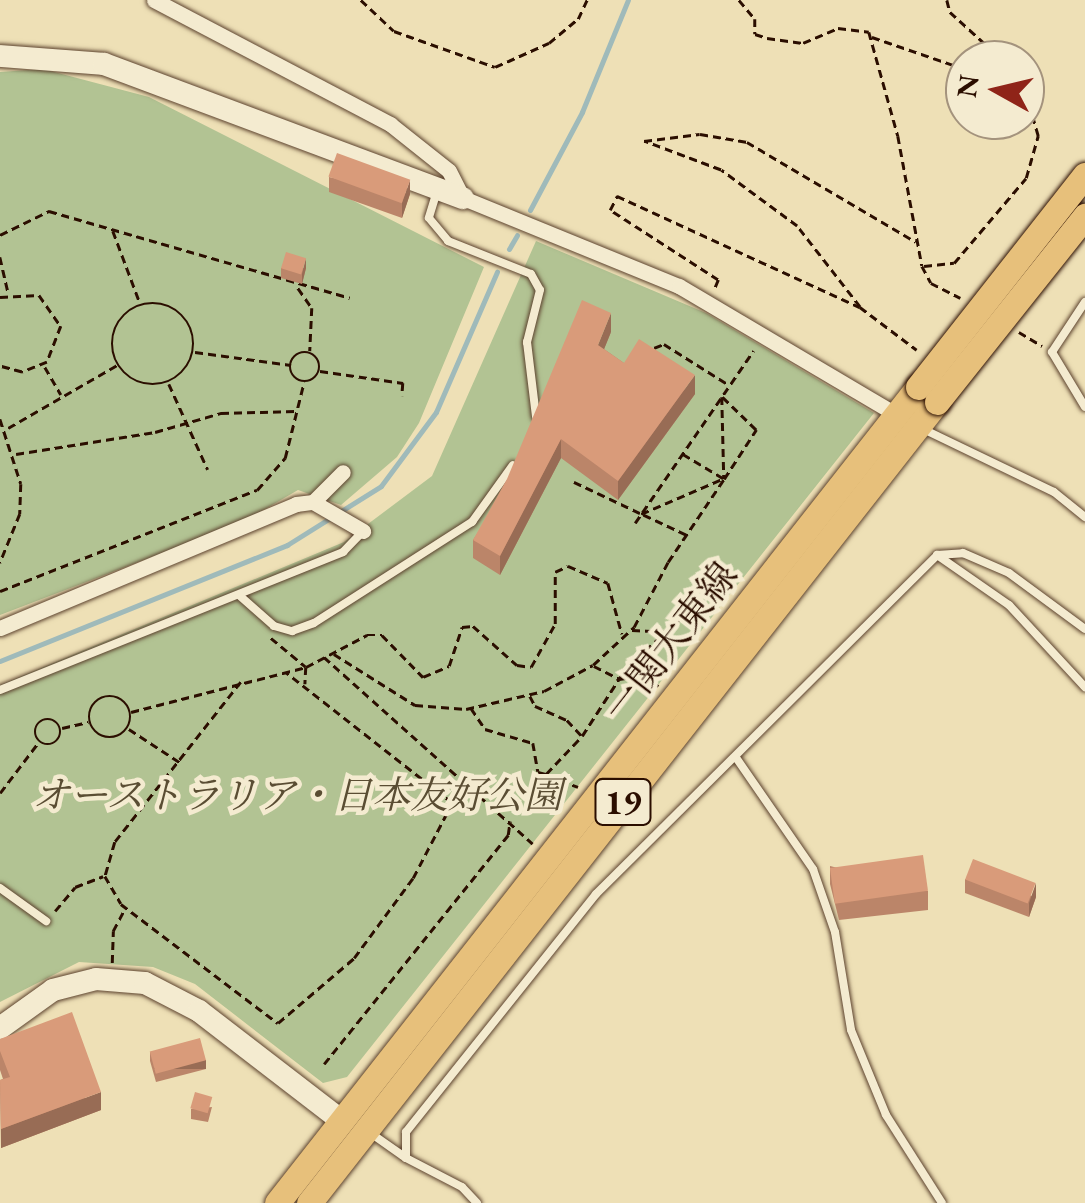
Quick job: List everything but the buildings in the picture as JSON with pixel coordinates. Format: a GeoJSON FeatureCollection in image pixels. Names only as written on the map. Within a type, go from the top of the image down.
{"type":"FeatureCollection","features":[{"type":"Feature","properties":{"kind":"main road","name":"一関大東線"},"geometry":{"type":"LineString","coordinates":[[928,394],[1085,176]]}},
{"type":"Feature","properties":{"kind":"main road","name":"一関大東線"},"geometry":{"type":"LineString","coordinates":[[278,1203],[354,1126],[907,420],[1085,216]]}},
{"type":"Feature","properties":{"kind":"main road","name":"一関大東線"},"geometry":{"type":"LineString","coordinates":[[309,1203],[354,1126]]}},
{"type":"Feature","properties":{"kind":"street"},"geometry":{"type":"LineString","coordinates":[[154,0],[378,116],[448,171],[462,198]]}},
{"type":"Feature","properties":{"kind":"street"},"geometry":{"type":"LineString","coordinates":[[0,56],[104,64],[438,188],[707,302],[907,420]]}},
{"type":"Feature","properties":{"kind":"street"},"geometry":{"type":"LineString","coordinates":[[0,628],[313,502],[343,472]]}},
{"type":"Feature","properties":{"kind":"street"},"geometry":{"type":"LineString","coordinates":[[313,502],[362,531]]}},
{"type":"Feature","properties":{"kind":"street"},"geometry":{"type":"LineString","coordinates":[[0,1028],[53,990],[96,979],[145,983],[199,1010],[354,1126]]}},
{"type":"Feature","properties":{"kind":"lane"},"geometry":{"type":"LineString","coordinates":[[438,188],[429,218],[448,241],[532,274],[540,290],[527,342],[537,395],[527,435]]}},
{"type":"Feature","properties":{"kind":"lane"},"geometry":{"type":"LineString","coordinates":[[1085,302],[1052,352],[1085,408]]}},
{"type":"Feature","properties":{"kind":"lane"},"geometry":{"type":"LineString","coordinates":[[907,420],[1054,492],[1085,517]]}},
{"type":"Feature","properties":{"kind":"lane"},"geometry":{"type":"LineString","coordinates":[[240,596],[274,626],[292,631],[314,623],[472,522],[491,504],[519,453]]}},
{"type":"Feature","properties":{"kind":"lane"},"geometry":{"type":"LineString","coordinates":[[0,690],[344,552],[362,531]]}},
{"type":"Feature","properties":{"kind":"lane"},"geometry":{"type":"LineString","coordinates":[[406,1158],[406,1132],[596,894],[737,759],[938,555],[964,553],[1009,573],[1085,629]]}},
{"type":"Feature","properties":{"kind":"lane"},"geometry":{"type":"LineString","coordinates":[[938,555],[1009,605],[1085,687]]}},
{"type":"Feature","properties":{"kind":"lane"},"geometry":{"type":"LineString","coordinates":[[737,759],[812,869],[835,932],[851,1030],[886,1115],[942,1203]]}},
{"type":"Feature","properties":{"kind":"lane"},"geometry":{"type":"LineString","coordinates":[[0,888],[46,921]]}},
{"type":"Feature","properties":{"kind":"lane"},"geometry":{"type":"LineString","coordinates":[[354,1126],[462,1186],[477,1203]]}},
{"type":"Feature","properties":{"kind":"path"},"geometry":{"type":"LineString","coordinates":[[361,0],[394,31],[495,67],[549,43],[578,20],[587,0]]}},
{"type":"Feature","properties":{"kind":"path"},"geometry":{"type":"LineString","coordinates":[[739,0],[755,19],[754,34],[767,38],[803,43],[838,28],[945,62]]}},
{"type":"Feature","properties":{"kind":"path"},"geometry":{"type":"LineString","coordinates":[[947,0],[950,12],[981,40]]}},
{"type":"Feature","properties":{"kind":"path"},"geometry":{"type":"LineString","coordinates":[[870,36],[898,136],[922,266],[954,263],[1026,178],[1037,140]]}},
{"type":"Feature","properties":{"kind":"path"},"geometry":{"type":"LineString","coordinates":[[860,307],[796,226],[721,170],[644,141],[700,134],[748,142],[916,242]]}},
{"type":"Feature","properties":{"kind":"path"},"geometry":{"type":"LineString","coordinates":[[707,302],[718,280],[610,210],[617,196],[860,307],[917,350]]}},
{"type":"Feature","properties":{"kind":"path"},"geometry":{"type":"LineString","coordinates":[[0,234],[49,211],[296,286],[350,298]]}},
{"type":"Feature","properties":{"kind":"path"},"geometry":{"type":"LineString","coordinates":[[112,228],[141,304]]}},
{"type":"Feature","properties":{"kind":"path"},"geometry":{"type":"LineString","coordinates":[[0,257],[8,293]]}},
{"type":"Feature","properties":{"kind":"path"},"geometry":{"type":"LineString","coordinates":[[296,286],[312,308],[310,352],[320,371]]}},
{"type":"Feature","properties":{"kind":"path"},"geometry":{"type":"LineString","coordinates":[[0,297],[27,291],[50,303],[61,338],[36,369],[0,366]]}},
{"type":"Feature","properties":{"kind":"path"},"geometry":{"type":"LineString","coordinates":[[141,304],[165,304],[185,317],[194,352],[185,370],[168,382],[134,381],[117,365],[112,336],[128,311],[141,304]]}},
{"type":"Feature","properties":{"kind":"path"},"geometry":{"type":"LineString","coordinates":[[635,522],[766,334]]}},
{"type":"Feature","properties":{"kind":"path"},"geometry":{"type":"LineString","coordinates":[[639,354],[664,344],[730,386]]}},
{"type":"Feature","properties":{"kind":"path"},"geometry":{"type":"LineString","coordinates":[[194,352],[291,364],[304,382]]}},
{"type":"Feature","properties":{"kind":"path"},"geometry":{"type":"LineString","coordinates":[[291,364],[298,354],[310,352]]}},
{"type":"Feature","properties":{"kind":"path"},"geometry":{"type":"LineString","coordinates":[[7,429],[117,365]]}},
{"type":"Feature","properties":{"kind":"path"},"geometry":{"type":"LineString","coordinates":[[44,366],[62,396]]}},
{"type":"Feature","properties":{"kind":"path"},"geometry":{"type":"LineString","coordinates":[[0,591],[258,490],[285,458],[304,382],[320,371],[403,383],[402,396]]}},
{"type":"Feature","properties":{"kind":"path"},"geometry":{"type":"LineString","coordinates":[[168,382],[208,470]]}},
{"type":"Feature","properties":{"kind":"path"},"geometry":{"type":"LineString","coordinates":[[334,654],[415,705],[471,708],[530,696],[593,665],[630,630],[686,535],[756,430],[722,397]]}},
{"type":"Feature","properties":{"kind":"path"},"geometry":{"type":"LineString","coordinates":[[722,397],[724,479]]}},
{"type":"Feature","properties":{"kind":"path"},"geometry":{"type":"LineString","coordinates":[[16,454],[220,412],[298,411]]}},
{"type":"Feature","properties":{"kind":"path"},"geometry":{"type":"LineString","coordinates":[[0,418],[16,454],[20,514],[0,563]]}},
{"type":"Feature","properties":{"kind":"path"},"geometry":{"type":"LineString","coordinates":[[683,454],[724,479]]}},
{"type":"Feature","properties":{"kind":"path"},"geometry":{"type":"LineString","coordinates":[[642,514],[724,479]]}},
{"type":"Feature","properties":{"kind":"path"},"geometry":{"type":"LineString","coordinates":[[574,482],[686,535]]}},
{"type":"Feature","properties":{"kind":"path"},"geometry":{"type":"LineString","coordinates":[[131,712],[286,673],[334,654],[366,635],[382,636],[422,677],[433,678],[449,666],[462,627],[473,626],[518,665],[531,667],[555,624],[555,572],[568,566],[608,584],[623,636]]}},
{"type":"Feature","properties":{"kind":"path"},"geometry":{"type":"LineString","coordinates":[[542,775],[582,736],[619,678],[689,615],[701,622]]}},
{"type":"Feature","properties":{"kind":"path"},"geometry":{"type":"LineString","coordinates":[[630,630],[667,632]]}},
{"type":"Feature","properties":{"kind":"path"},"geometry":{"type":"LineString","coordinates":[[267,635],[306,666]]}},
{"type":"Feature","properties":{"kind":"path"},"geometry":{"type":"LineString","coordinates":[[323,656],[534,845]]}},
{"type":"Feature","properties":{"kind":"path"},"geometry":{"type":"LineString","coordinates":[[593,665],[619,678],[646,675],[660,687]]}},
{"type":"Feature","properties":{"kind":"path"},"geometry":{"type":"LineString","coordinates":[[305,686],[306,666]]}},
{"type":"Feature","properties":{"kind":"path"},"geometry":{"type":"LineString","coordinates":[[105,876],[126,907],[278,1023],[354,958],[412,878],[452,803],[286,673]]}},
{"type":"Feature","properties":{"kind":"path"},"geometry":{"type":"LineString","coordinates":[[105,876],[115,842],[181,764],[241,682]]}},
{"type":"Feature","properties":{"kind":"path"},"geometry":{"type":"LineString","coordinates":[[90,721],[93,705],[106,696],[122,699],[131,712],[128,728]]}},
{"type":"Feature","properties":{"kind":"path"},"geometry":{"type":"LineString","coordinates":[[530,696],[535,706],[567,720],[582,736]]}},
{"type":"Feature","properties":{"kind":"path"},"geometry":{"type":"LineString","coordinates":[[471,708],[485,730],[533,743],[542,775]]}},
{"type":"Feature","properties":{"kind":"path"},"geometry":{"type":"LineString","coordinates":[[0,793],[39,742],[38,723],[48,719],[60,728]]}},
{"type":"Feature","properties":{"kind":"path"},"geometry":{"type":"LineString","coordinates":[[90,721],[107,737],[128,728]]}},
{"type":"Feature","properties":{"kind":"path"},"geometry":{"type":"LineString","coordinates":[[60,728],[90,721]]}},
{"type":"Feature","properties":{"kind":"path"},"geometry":{"type":"LineString","coordinates":[[39,742],[57,742],[60,728]]}},
{"type":"Feature","properties":{"kind":"path"},"geometry":{"type":"LineString","coordinates":[[128,728],[181,764]]}},
{"type":"Feature","properties":{"kind":"path"},"geometry":{"type":"LineString","coordinates":[[542,775],[579,788]]}},
{"type":"Feature","properties":{"kind":"path"},"geometry":{"type":"LineString","coordinates":[[324,1064],[508,835],[510,822]]}},
{"type":"Feature","properties":{"kind":"path"},"geometry":{"type":"LineString","coordinates":[[46,921],[76,887],[105,876]]}},
{"type":"Feature","properties":{"kind":"path"},"geometry":{"type":"LineString","coordinates":[[112,964],[114,931],[126,907]]}},
{"type":"Feature","properties":{"kind":"green space"},"geometry":{"type":"Polygon","coordinates":[[[43,69],[149,97],[484,267],[419,423],[397,457],[341,505],[298,490],[243,522],[0,615],[0,72],[43,69]]]}},
{"type":"Feature","properties":{"kind":"green space","name":"オーストラリア・日本友好公園"},"geometry":{"type":"Polygon","coordinates":[[[536,241],[706,313],[874,413],[347,1077],[323,1083],[195,984],[153,967],[79,962],[0,1002],[0,685],[344,542],[432,476],[536,241]]]}},
{"type":"Feature","properties":{"kind":"waterway"},"geometry":{"type":"LineString","coordinates":[[530,210],[582,112],[628,0]]}},
{"type":"Feature","properties":{"kind":"waterway"},"geometry":{"type":"LineString","coordinates":[[509,249],[517,235]]}},
{"type":"Feature","properties":{"kind":"waterway"},"geometry":{"type":"LineString","coordinates":[[0,661],[287,545],[381,486],[436,412],[497,272]]}}]}
